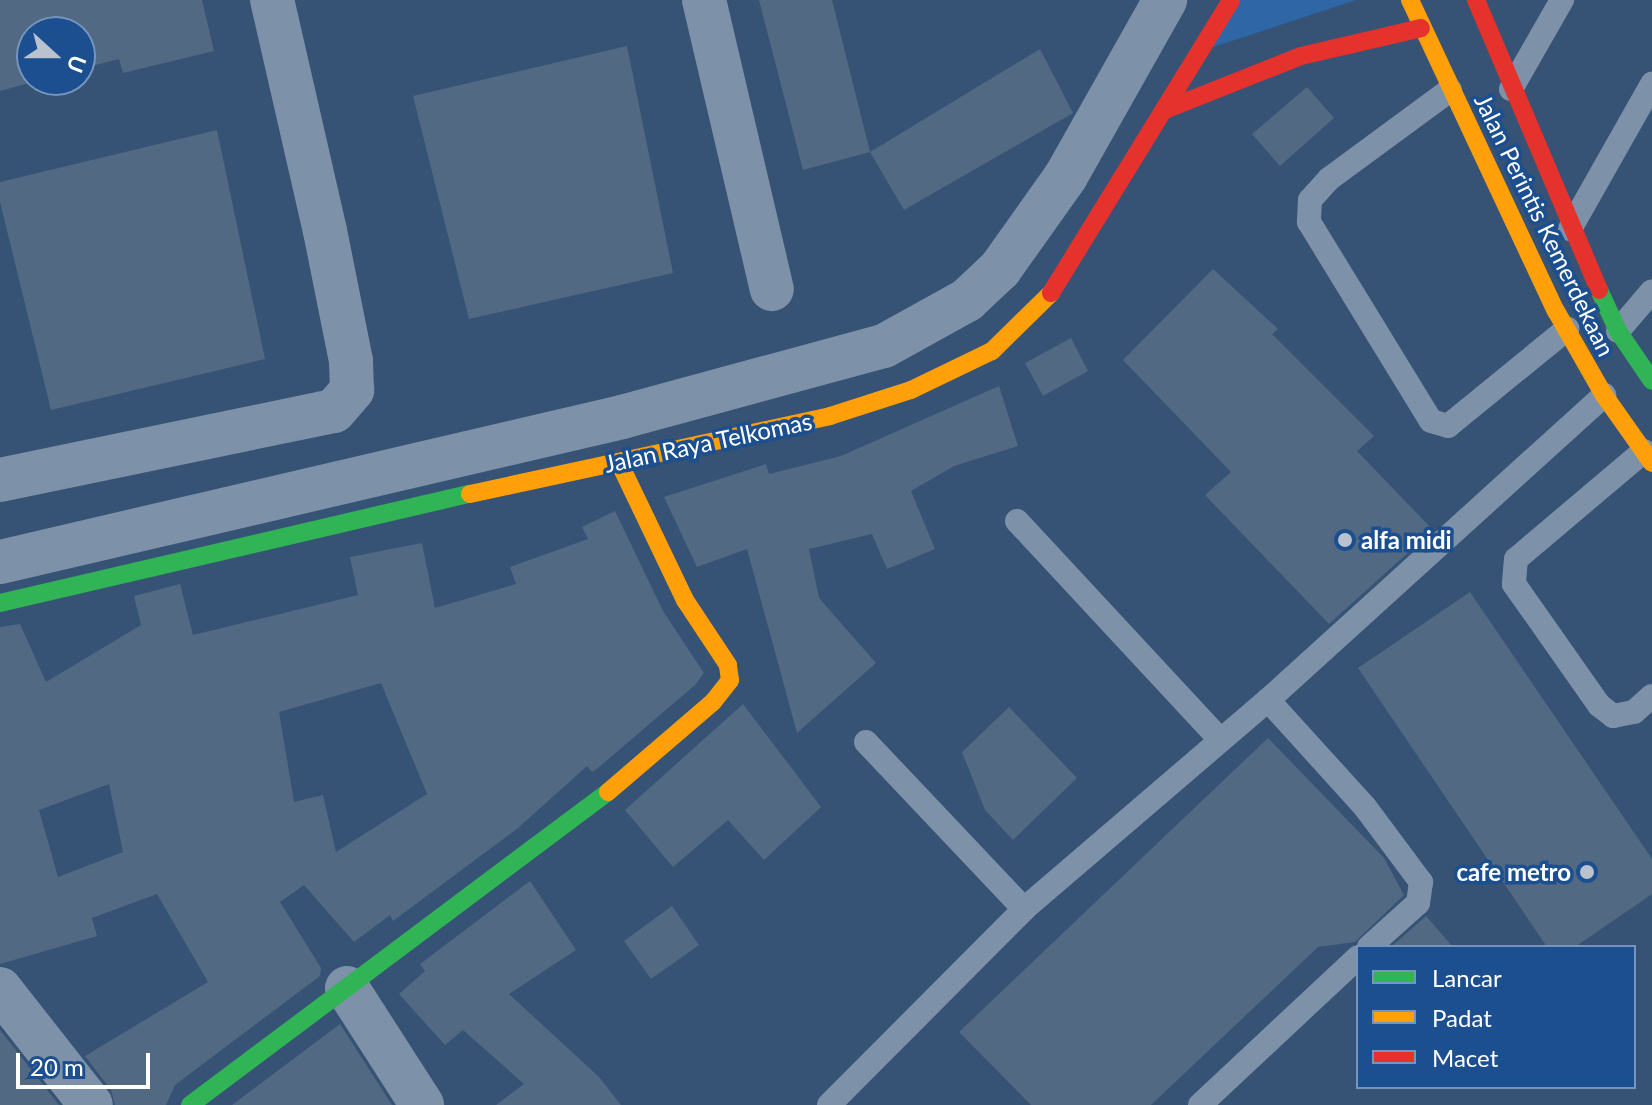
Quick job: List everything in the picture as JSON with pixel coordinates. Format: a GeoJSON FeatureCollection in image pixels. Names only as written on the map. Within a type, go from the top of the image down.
{"type":"FeatureCollection","features":[{"type":"Feature","properties":{"kind":"main road","name":"Jalan Raya Telkomas"},"geometry":{"type":"LineString","coordinates":[[0,603],[268,537],[830,416],[911,390],[992,351],[1038,311],[1073,263],[1231,0]]}},
{"type":"Feature","properties":{"kind":"main road","name":"Jalan Perintis Kemerdekaan"},"geometry":{"type":"LineString","coordinates":[[1410,0],[1450,90],[1567,329],[1604,395],[1648,457]]}},
{"type":"Feature","properties":{"kind":"main road","name":"Jalan Perintis Kemerdekaan"},"geometry":{"type":"LineString","coordinates":[[1476,0],[1570,229],[1618,331],[1652,381]]}},
{"type":"Feature","properties":{"kind":"main road"},"geometry":{"type":"LineString","coordinates":[[1165,110],[1301,56],[1421,28]]}},
{"type":"Feature","properties":{"kind":"main road"},"geometry":{"type":"LineString","coordinates":[[190,1105],[614,787],[713,702],[730,680],[728,665],[691,611],[619,462]]}},
{"type":"Feature","properties":{"kind":"street"},"geometry":{"type":"LineString","coordinates":[[0,480],[334,411],[352,390],[351,361],[328,246],[272,0]]}},
{"type":"Feature","properties":{"kind":"street"},"geometry":{"type":"LineString","coordinates":[[704,0],[772,289]]}},
{"type":"Feature","properties":{"kind":"street","name":"Jalan Raya Telkomas"},"geometry":{"type":"LineString","coordinates":[[0,562],[622,417],[884,346],[967,300],[1000,269],[1066,176],[1165,0]]}},
{"type":"Feature","properties":{"kind":"street"},"geometry":{"type":"LineString","coordinates":[[347,988],[422,1105]]}},
{"type":"Feature","properties":{"kind":"street"},"geometry":{"type":"LineString","coordinates":[[0,989],[91,1105]]}},
{"type":"Feature","properties":{"kind":"lane"},"geometry":{"type":"LineString","coordinates":[[1511,89],[1562,0]]}},
{"type":"Feature","properties":{"kind":"lane"},"geometry":{"type":"LineString","coordinates":[[1570,229],[1652,84]]}},
{"type":"Feature","properties":{"kind":"lane"},"geometry":{"type":"LineString","coordinates":[[1450,90],[1329,179],[1310,200],[1309,222],[1431,421],[1448,426],[1567,329]]}},
{"type":"Feature","properties":{"kind":"lane"},"geometry":{"type":"LineString","coordinates":[[1618,331],[1652,291]]}},
{"type":"Feature","properties":{"kind":"lane"},"geometry":{"type":"LineString","coordinates":[[829,1105],[1024,909],[1219,738],[1268,700],[1604,395]]}},
{"type":"Feature","properties":{"kind":"lane"},"geometry":{"type":"LineString","coordinates":[[1648,457],[1516,559],[1514,584],[1599,705],[1613,716],[1634,712],[1652,696]]}},
{"type":"Feature","properties":{"kind":"lane"},"geometry":{"type":"LineString","coordinates":[[1017,521],[1219,738]]}},
{"type":"Feature","properties":{"kind":"lane"},"geometry":{"type":"LineString","coordinates":[[1268,700],[1365,807],[1421,882],[1418,903],[1371,945]]}},
{"type":"Feature","properties":{"kind":"lane"},"geometry":{"type":"LineString","coordinates":[[866,742],[1024,909]]}},
{"type":"Feature","properties":{"kind":"lane"},"geometry":{"type":"LineString","coordinates":[[1200,1105],[1356,959]]}},
{"type":"Feature","properties":{"kind":"shaded area"},"geometry":{"type":"Polygon","coordinates":[[[1240,0],[1356,0],[1201,51],[1240,0]]]}},
{"type":"Feature","properties":{"kind":"building"},"geometry":{"type":"Polygon","coordinates":[[[0,0],[202,0],[214,51],[123,73],[119,59],[96,65],[96,16],[16,16],[16,87],[0,91],[0,0]]]}},
{"type":"Feature","properties":{"kind":"building"},"geometry":{"type":"Polygon","coordinates":[[[759,0],[832,0],[870,152],[803,170],[759,0]]]}},
{"type":"Feature","properties":{"kind":"building"},"geometry":{"type":"Polygon","coordinates":[[[627,46],[673,273],[469,319],[413,96],[627,46]]]}},
{"type":"Feature","properties":{"kind":"building"},"geometry":{"type":"Polygon","coordinates":[[[1040,49],[1073,113],[904,210],[870,152],[1040,49]]]}},
{"type":"Feature","properties":{"kind":"building"},"geometry":{"type":"Polygon","coordinates":[[[1307,87],[1334,118],[1280,166],[1252,134],[1307,87]]]}},
{"type":"Feature","properties":{"kind":"building"},"geometry":{"type":"Polygon","coordinates":[[[217,130],[265,359],[51,410],[0,202],[0,182],[217,130]]]}},
{"type":"Feature","properties":{"kind":"building"},"geometry":{"type":"Polygon","coordinates":[[[1213,269],[1278,329],[1272,334],[1374,436],[1357,451],[1433,530],[1329,624],[1205,495],[1231,472],[1123,360],[1213,269]]]}},
{"type":"Feature","properties":{"kind":"building"},"geometry":{"type":"Polygon","coordinates":[[[1071,338],[1088,371],[1043,396],[1025,363],[1071,338]]]}},
{"type":"Feature","properties":{"kind":"building"},"geometry":{"type":"Polygon","coordinates":[[[999,386],[1018,446],[954,466],[911,491],[935,549],[887,569],[872,534],[809,549],[819,598],[876,663],[797,733],[747,549],[697,567],[664,497],[766,464],[769,474],[841,456],[999,386]]]}},
{"type":"Feature","properties":{"kind":"building"},"geometry":{"type":"Polygon","coordinates":[[[615,511],[663,611],[704,673],[695,685],[598,768],[592,772],[587,766],[518,828],[393,921],[390,915],[354,942],[304,885],[280,902],[321,968],[320,976],[175,1085],[166,1105],[115,1105],[111,1090],[85,1056],[208,982],[157,894],[92,918],[97,936],[0,964],[0,627],[20,624],[46,682],[141,625],[134,596],[180,584],[193,635],[358,595],[350,557],[422,543],[435,608],[516,584],[510,567],[588,539],[582,527],[615,511]],[[381,683],[279,712],[294,802],[323,795],[336,852],[427,794],[381,683]],[[109,784],[39,810],[58,877],[123,852],[109,784]]]}},
{"type":"Feature","properties":{"kind":"building"},"geometry":{"type":"Polygon","coordinates":[[[1470,592],[1652,859],[1652,894],[1578,945],[1546,945],[1358,668],[1470,592]]]}},
{"type":"Feature","properties":{"kind":"building"},"geometry":{"type":"Polygon","coordinates":[[[743,704],[821,807],[764,860],[728,820],[673,867],[625,810],[743,704]]]}},
{"type":"Feature","properties":{"kind":"building"},"geometry":{"type":"Polygon","coordinates":[[[1009,707],[1077,778],[1013,840],[985,810],[962,752],[1009,707]]]}},
{"type":"Feature","properties":{"kind":"building"},"geometry":{"type":"Polygon","coordinates":[[[1268,738],[1384,858],[1404,895],[1355,942],[1318,947],[1151,1105],[1031,1105],[959,1032],[1268,738]]]}},
{"type":"Feature","properties":{"kind":"building"},"geometry":{"type":"Polygon","coordinates":[[[530,881],[576,950],[509,994],[599,1077],[621,1105],[496,1105],[524,1084],[463,1030],[445,1045],[399,994],[425,971],[420,964],[530,881]]]}},
{"type":"Feature","properties":{"kind":"building"},"geometry":{"type":"Polygon","coordinates":[[[672,906],[699,945],[651,979],[624,941],[672,906]]]}},
{"type":"Feature","properties":{"kind":"building"},"geometry":{"type":"Polygon","coordinates":[[[1426,916],[1451,945],[1393,945],[1426,916]]]}},
{"type":"Feature","properties":{"kind":"building"},"geometry":{"type":"Polygon","coordinates":[[[340,1024],[392,1105],[232,1105],[340,1024]]]}},
{"type":"Feature","properties":{"kind":"building"},"geometry":{"type":"Polygon","coordinates":[[[0,1030],[59,1105],[0,1105],[0,1030]]]}},
{"type":"Feature","properties":{"kind":"traffic: fast"},"geometry":{"type":"LineString","coordinates":[[1599,290],[1618,331],[1652,381]]}},
{"type":"Feature","properties":{"kind":"traffic: fast"},"geometry":{"type":"LineString","coordinates":[[0,603],[470,494]]}},
{"type":"Feature","properties":{"kind":"traffic: fast"},"geometry":{"type":"LineString","coordinates":[[190,1105],[608,792]]}},
{"type":"Feature","properties":{"kind":"traffic: slow"},"geometry":{"type":"LineString","coordinates":[[1410,0],[1556,311],[1604,395],[1652,463]]}},
{"type":"Feature","properties":{"kind":"traffic: slow"},"geometry":{"type":"LineString","coordinates":[[470,494],[830,416],[911,390],[992,351],[1051,293]]}},
{"type":"Feature","properties":{"kind":"traffic: slow"},"geometry":{"type":"LineString","coordinates":[[608,792],[713,702],[730,680],[728,665],[685,600],[619,462]]}},
{"type":"Feature","properties":{"kind":"traffic: jam"},"geometry":{"type":"LineString","coordinates":[[1051,293],[1231,0]]}},
{"type":"Feature","properties":{"kind":"traffic: jam"},"geometry":{"type":"LineString","coordinates":[[1476,0],[1599,290]]}},
{"type":"Feature","properties":{"kind":"traffic: jam"},"geometry":{"type":"LineString","coordinates":[[1165,110],[1301,56],[1421,28]]}},
{"type":"Feature","properties":{"kind":"place","name":"alfa midi"},"geometry":{"type":"Point","coordinates":[1345,540]}},
{"type":"Feature","properties":{"kind":"place","name":"cafe metro"},"geometry":{"type":"Point","coordinates":[1587,872]}}]}
